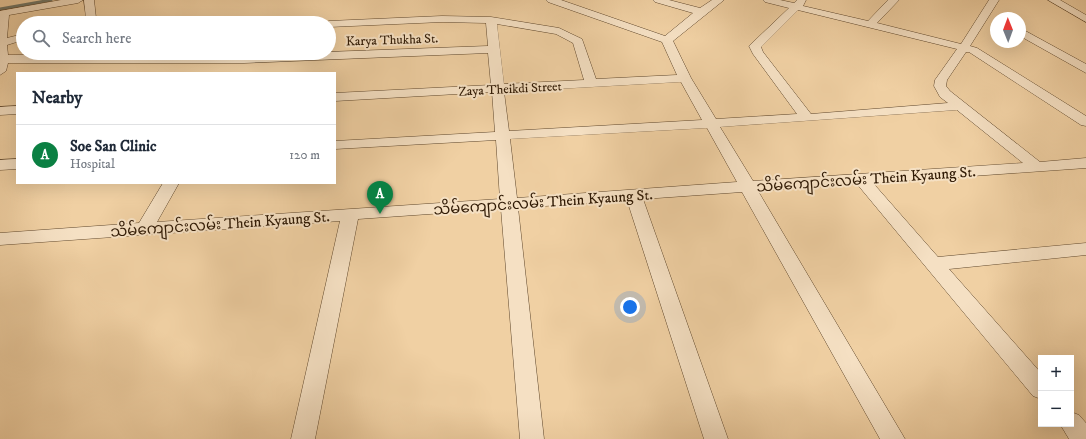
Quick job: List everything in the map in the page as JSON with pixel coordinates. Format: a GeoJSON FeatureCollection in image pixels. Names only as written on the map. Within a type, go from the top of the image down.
{"type":"FeatureCollection","features":[{"type":"Feature","properties":{"kind":"street"},"geometry":{"type":"LineString","coordinates":[[0,71],[3,59],[0,43],[2,13],[78,0]]}},
{"type":"Feature","properties":{"kind":"street"},"geometry":{"type":"LineString","coordinates":[[87,16],[90,0]]}},
{"type":"Feature","properties":{"kind":"street"},"geometry":{"type":"LineString","coordinates":[[551,0],[667,40],[685,78],[893,439]]}},
{"type":"Feature","properties":{"kind":"street"},"geometry":{"type":"LineString","coordinates":[[658,0],[701,12]]}},
{"type":"Feature","properties":{"kind":"street"},"geometry":{"type":"LineString","coordinates":[[667,40],[701,12],[719,0]]}},
{"type":"Feature","properties":{"kind":"street"},"geometry":{"type":"LineString","coordinates":[[768,0],[799,3],[870,25],[964,47],[981,54],[1086,122]]}},
{"type":"Feature","properties":{"kind":"street"},"geometry":{"type":"LineString","coordinates":[[870,25],[894,0]]}},
{"type":"Feature","properties":{"kind":"street"},"geometry":{"type":"LineString","coordinates":[[992,12],[994,0]]}},
{"type":"Feature","properties":{"kind":"street"},"geometry":{"type":"LineString","coordinates":[[1053,0],[1086,19]]}},
{"type":"Feature","properties":{"kind":"street"},"geometry":{"type":"LineString","coordinates":[[799,3],[755,46],[757,52],[807,118]]}},
{"type":"Feature","properties":{"kind":"street"},"geometry":{"type":"LineString","coordinates":[[542,28],[565,5]]}},
{"type":"Feature","properties":{"kind":"street"},"geometry":{"type":"LineString","coordinates":[[990,16],[964,47],[940,80],[940,86],[945,94],[1036,166]]}},
{"type":"Feature","properties":{"kind":"street"},"geometry":{"type":"LineString","coordinates":[[336,24],[442,18],[491,20],[559,31],[578,41],[591,83]]}},
{"type":"Feature","properties":{"kind":"street"},"geometry":{"type":"LineString","coordinates":[[491,20],[532,439]]}},
{"type":"Feature","properties":{"kind":"street"},"geometry":{"type":"LineString","coordinates":[[1026,34],[1086,69]]}},
{"type":"Feature","properties":{"kind":"street"},"geometry":{"type":"LineString","coordinates":[[0,43],[16,39]]}},
{"type":"Feature","properties":{"kind":"street","name":"Karya Thukha St."},"geometry":{"type":"LineString","coordinates":[[336,53],[494,49]]}},
{"type":"Feature","properties":{"kind":"street","name":"Karya Thukha St."},"geometry":{"type":"LineString","coordinates":[[3,59],[16,59]]}},
{"type":"Feature","properties":{"kind":"street"},"geometry":{"type":"LineString","coordinates":[[237,72],[244,60]]}},
{"type":"Feature","properties":{"kind":"street","name":"Zaya Theikdi Street"},"geometry":{"type":"LineString","coordinates":[[336,97],[685,78]]}},
{"type":"Feature","properties":{"kind":"street"},"geometry":{"type":"LineString","coordinates":[[336,144],[712,124],[960,106]]}},
{"type":"Feature","properties":{"kind":"street"},"geometry":{"type":"LineString","coordinates":[[0,111],[16,110]]}},
{"type":"Feature","properties":{"kind":"street"},"geometry":{"type":"LineString","coordinates":[[0,165],[16,164]]}},
{"type":"Feature","properties":{"kind":"street","name":"သိမ်ကျောင်းလမ်း Thein Kyaung St."},"geometry":{"type":"LineString","coordinates":[[0,239],[749,188],[860,178],[1086,164]]}},
{"type":"Feature","properties":{"kind":"street"},"geometry":{"type":"LineString","coordinates":[[860,178],[1038,385]]}},
{"type":"Feature","properties":{"kind":"street"},"geometry":{"type":"LineString","coordinates":[[144,229],[170,184]]}},
{"type":"Feature","properties":{"kind":"street"},"geometry":{"type":"LineString","coordinates":[[632,195],[716,439]]}},
{"type":"Feature","properties":{"kind":"street"},"geometry":{"type":"LineString","coordinates":[[303,439],[350,216]]}},
{"type":"Feature","properties":{"kind":"street"},"geometry":{"type":"LineString","coordinates":[[934,264],[1086,249]]}},
{"type":"Feature","properties":{"kind":"street"},"geometry":{"type":"LineString","coordinates":[[1074,427],[1084,439]]}},
{"type":"Feature","properties":{"kind":"waterway"},"geometry":{"type":"LineString","coordinates":[[0,9],[51,0]]}},
{"type":"Feature","properties":{"kind":"place","name":"Soe San Clinic"},"geometry":{"type":"Point","coordinates":[380,214]}}]}
